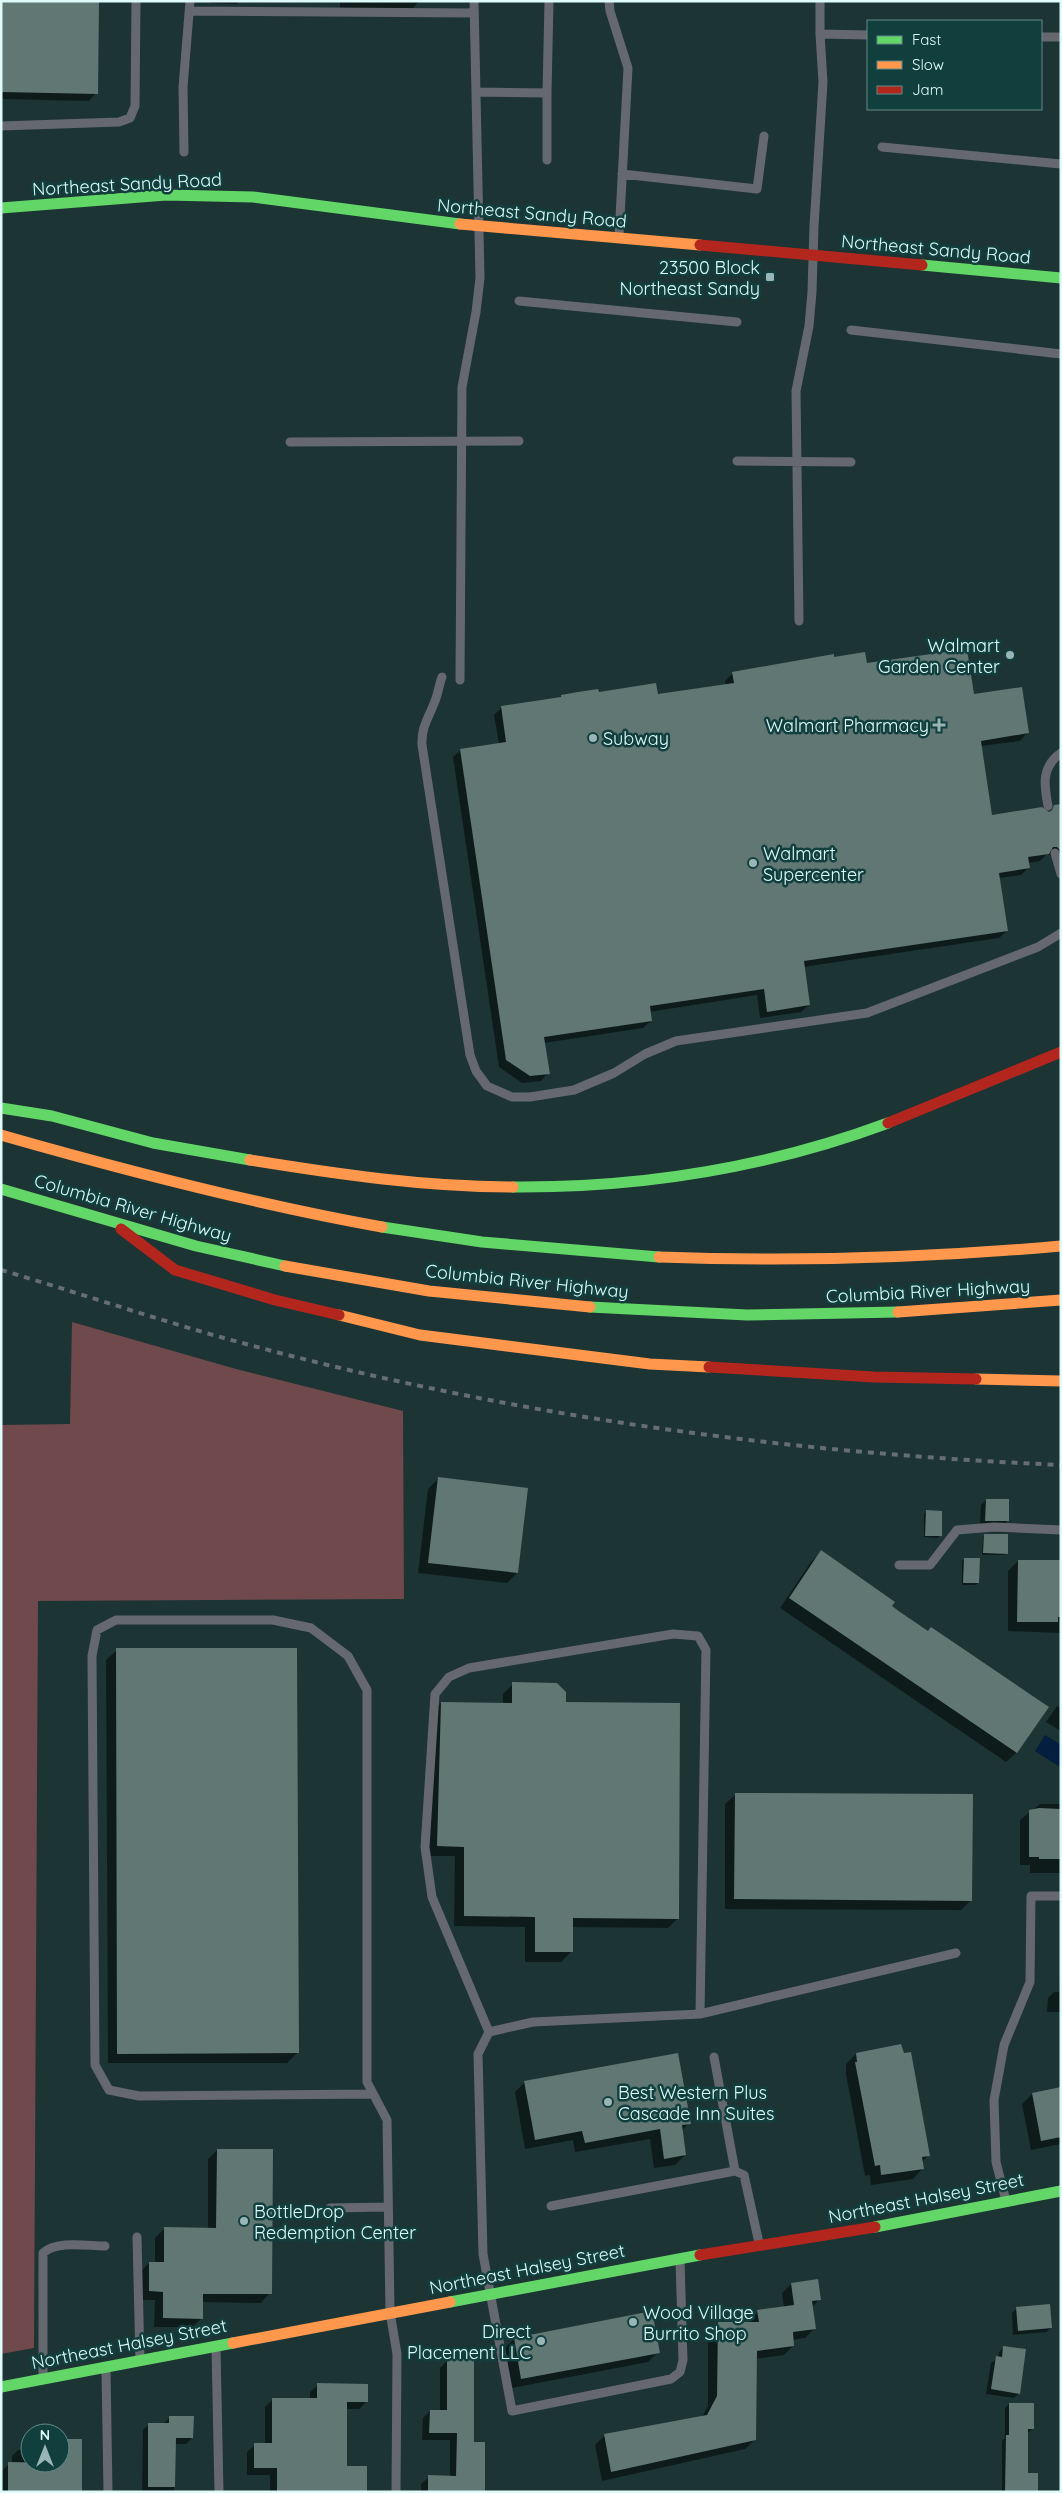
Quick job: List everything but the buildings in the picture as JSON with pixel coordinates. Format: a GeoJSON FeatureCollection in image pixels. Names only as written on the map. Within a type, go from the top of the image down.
{"type":"FeatureCollection","features":[{"type":"Feature","properties":{"kind":"main road","name":"Northeast Sandy Road"},"geometry":{"type":"LineString","coordinates":[[1,208],[166,195],[204,195],[296,202],[418,220],[1061,278]]}},
{"type":"Feature","properties":{"kind":"main road"},"geometry":{"type":"LineString","coordinates":[[1,1108],[30,1109],[133,1138],[214,1155],[331,1173],[430,1185],[559,1189],[620,1185],[701,1173],[757,1162],[817,1146],[931,1106],[1061,1052]]}},
{"type":"Feature","properties":{"kind":"main road","name":"Columbia River Highway"},"geometry":{"type":"LineString","coordinates":[[1,1136],[179,1185],[273,1206],[402,1230],[561,1250],[656,1257],[808,1260],[954,1255],[1061,1246]]}},
{"type":"Feature","properties":{"kind":"main road","name":"Columbia River Highway"},"geometry":{"type":"LineString","coordinates":[[1,1189],[224,1253],[339,1275],[546,1303],[681,1312],[817,1315],[954,1310],[1061,1300]]}},
{"type":"Feature","properties":{"kind":"main road"},"geometry":{"type":"LineString","coordinates":[[110,1220],[175,1270],[275,1300],[420,1335],[650,1364],[874,1378],[1061,1381]]}},
{"type":"Feature","properties":{"kind":"main road","name":"Northeast Halsey Street"},"geometry":{"type":"LineString","coordinates":[[1,2387],[489,2293],[1061,2191]]}},
{"type":"Feature","properties":{"kind":"lane"},"geometry":{"type":"LineString","coordinates":[[1,126],[119,122],[130,118],[135,106],[136,1]]}},
{"type":"Feature","properties":{"kind":"lane"},"geometry":{"type":"LineString","coordinates":[[184,152],[184,87],[190,1]]}},
{"type":"Feature","properties":{"kind":"lane"},"geometry":{"type":"LineString","coordinates":[[460,680],[462,387],[476,312],[480,278],[474,1]]}},
{"type":"Feature","properties":{"kind":"lane"},"geometry":{"type":"LineString","coordinates":[[547,160],[549,1]]}},
{"type":"Feature","properties":{"kind":"lane"},"geometry":{"type":"LineString","coordinates":[[609,1],[610,11],[628,68],[618,238]]}},
{"type":"Feature","properties":{"kind":"lane"},"geometry":{"type":"LineString","coordinates":[[798,621],[796,391],[809,326],[823,82],[820,1]]}},
{"type":"Feature","properties":{"kind":"lane"},"geometry":{"type":"LineString","coordinates":[[190,12],[474,13]]}},
{"type":"Feature","properties":{"kind":"lane"},"geometry":{"type":"LineString","coordinates":[[820,34],[867,35]]}},
{"type":"Feature","properties":{"kind":"lane"},"geometry":{"type":"LineString","coordinates":[[1042,37],[1061,37]]}},
{"type":"Feature","properties":{"kind":"lane"},"geometry":{"type":"LineString","coordinates":[[476,92],[547,93]]}},
{"type":"Feature","properties":{"kind":"lane"},"geometry":{"type":"LineString","coordinates":[[622,174],[757,189],[764,136]]}},
{"type":"Feature","properties":{"kind":"lane"},"geometry":{"type":"LineString","coordinates":[[882,147],[1061,164]]}},
{"type":"Feature","properties":{"kind":"lane"},"geometry":{"type":"LineString","coordinates":[[519,301],[737,322]]}},
{"type":"Feature","properties":{"kind":"lane"},"geometry":{"type":"LineString","coordinates":[[851,330],[1061,354]]}},
{"type":"Feature","properties":{"kind":"lane"},"geometry":{"type":"LineString","coordinates":[[290,442],[519,441]]}},
{"type":"Feature","properties":{"kind":"lane"},"geometry":{"type":"LineString","coordinates":[[737,461],[851,462]]}},
{"type":"Feature","properties":{"kind":"lane"},"geometry":{"type":"LineString","coordinates":[[442,677],[435,702],[425,721],[422,732],[422,745],[470,1055],[476,1072],[487,1086],[512,1097],[574,1090],[614,1073],[644,1054],[676,1041],[867,1012],[1038,947],[1061,933]]}},
{"type":"Feature","properties":{"kind":"lane"},"geometry":{"type":"LineString","coordinates":[[1048,806],[1044,785],[1046,769],[1052,759],[1061,753]]}},
{"type":"Feature","properties":{"kind":"lane"},"geometry":{"type":"LineString","coordinates":[[1056,853],[1061,874]]}},
{"type":"Feature","properties":{"kind":"lane"},"geometry":{"type":"LineString","coordinates":[[899,1565],[930,1566],[957,1530],[994,1527],[1061,1530]]}},
{"type":"Feature","properties":{"kind":"lane"},"geometry":{"type":"LineString","coordinates":[[373,2094],[139,2096],[109,2090],[95,2065],[92,1656],[97,1630],[116,1620],[273,1620],[310,1628],[348,1656],[367,1690],[367,2082],[373,2094],[386,2120],[390,2312],[397,2354],[396,2492]]}},
{"type":"Feature","properties":{"kind":"lane"},"geometry":{"type":"LineString","coordinates":[[680,2258],[683,2360],[680,2372],[671,2379],[512,2411],[482,2254],[478,2054],[489,2032],[432,1897],[425,1847],[435,1694],[449,1677],[469,1668],[673,1634],[698,1636],[706,1650],[700,2014]]}},
{"type":"Feature","properties":{"kind":"lane"},"geometry":{"type":"LineString","coordinates":[[1006,2202],[996,2162],[994,2138],[994,2100],[999,2066],[1004,2045],[1030,1982],[1031,1896],[1061,1896]]}},
{"type":"Feature","properties":{"kind":"lane"},"geometry":{"type":"LineString","coordinates":[[489,2032],[533,2022],[700,2014],[956,1953]]}},
{"type":"Feature","properties":{"kind":"lane"},"geometry":{"type":"LineString","coordinates":[[714,2057],[735,2171]]}},
{"type":"Feature","properties":{"kind":"lane"},"geometry":{"type":"LineString","coordinates":[[551,2206],[735,2171],[744,2175],[759,2246]]}},
{"type":"Feature","properties":{"kind":"lane"},"geometry":{"type":"LineString","coordinates":[[330,2208],[387,2207]]}},
{"type":"Feature","properties":{"kind":"lane"},"geometry":{"type":"LineString","coordinates":[[136,2237],[140,2360]]}},
{"type":"Feature","properties":{"kind":"lane"},"geometry":{"type":"LineString","coordinates":[[43,2379],[43,2253],[49,2248],[58,2246],[106,2246]]}},
{"type":"Feature","properties":{"kind":"lane"},"geometry":{"type":"LineString","coordinates":[[216,2346],[219,2492]]}},
{"type":"Feature","properties":{"kind":"lane"},"geometry":{"type":"LineString","coordinates":[[106,2366],[108,2492]]}},
{"type":"Feature","properties":{"kind":"shaded area"},"geometry":{"type":"Polygon","coordinates":[[[72,1322],[236,1369],[403,1411],[404,1599],[38,1601],[34,2348],[1,2354],[1,1425],[70,1424],[72,1322]]]}},
{"type":"Feature","properties":{"kind":"water"},"geometry":{"type":"Polygon","coordinates":[[[1045,1735],[1061,1745],[1060,1767],[1035,1751],[1045,1735]]]}},
{"type":"Feature","properties":{"kind":"railway"},"geometry":{"type":"LineString","coordinates":[[1,1270],[184,1327],[246,1344],[447,1392],[548,1411],[650,1427],[855,1451],[1061,1465]]}},
{"type":"Feature","properties":{"kind":"traffic: fast"},"geometry":{"type":"LineString","coordinates":[[1,208],[166,195],[253,197],[460,224]]}},
{"type":"Feature","properties":{"kind":"traffic: fast"},"geometry":{"type":"LineString","coordinates":[[922,265],[1061,278]]}},
{"type":"Feature","properties":{"kind":"traffic: fast"},"geometry":{"type":"LineString","coordinates":[[1,1108],[52,1116],[153,1143],[250,1160]]}},
{"type":"Feature","properties":{"kind":"traffic: fast"},"geometry":{"type":"LineString","coordinates":[[513,1187],[609,1184],[703,1172],[796,1152],[888,1123]]}},
{"type":"Feature","properties":{"kind":"traffic: fast"},"geometry":{"type":"LineString","coordinates":[[1,1189],[196,1246],[285,1266]]}},
{"type":"Feature","properties":{"kind":"traffic: fast"},"geometry":{"type":"LineString","coordinates":[[382,1227],[482,1242],[659,1257]]}},
{"type":"Feature","properties":{"kind":"traffic: fast"},"geometry":{"type":"LineString","coordinates":[[590,1307],[747,1315],[898,1312]]}},
{"type":"Feature","properties":{"kind":"traffic: fast"},"geometry":{"type":"LineString","coordinates":[[875,2227],[1061,2191]]}},
{"type":"Feature","properties":{"kind":"traffic: fast"},"geometry":{"type":"LineString","coordinates":[[450,2302],[700,2255]]}},
{"type":"Feature","properties":{"kind":"traffic: fast"},"geometry":{"type":"LineString","coordinates":[[1,2387],[233,2343]]}},
{"type":"Feature","properties":{"kind":"traffic: slow"},"geometry":{"type":"LineString","coordinates":[[460,224],[700,245]]}},
{"type":"Feature","properties":{"kind":"traffic: slow"},"geometry":{"type":"LineString","coordinates":[[1,1135],[190,1186],[382,1227]]}},
{"type":"Feature","properties":{"kind":"traffic: slow"},"geometry":{"type":"LineString","coordinates":[[250,1160],[348,1175],[414,1182],[513,1187]]}},
{"type":"Feature","properties":{"kind":"traffic: slow"},"geometry":{"type":"LineString","coordinates":[[659,1257],[860,1258],[1061,1246]]}},
{"type":"Feature","properties":{"kind":"traffic: slow"},"geometry":{"type":"LineString","coordinates":[[285,1266],[429,1291],[590,1307]]}},
{"type":"Feature","properties":{"kind":"traffic: slow"},"geometry":{"type":"LineString","coordinates":[[898,1312],[1061,1300]]}},
{"type":"Feature","properties":{"kind":"traffic: slow"},"geometry":{"type":"LineString","coordinates":[[339,1315],[420,1335],[650,1364],[709,1367]]}},
{"type":"Feature","properties":{"kind":"traffic: slow"},"geometry":{"type":"LineString","coordinates":[[976,1379],[1061,1381]]}},
{"type":"Feature","properties":{"kind":"traffic: slow"},"geometry":{"type":"LineString","coordinates":[[233,2343],[450,2302]]}},
{"type":"Feature","properties":{"kind":"traffic: jam"},"geometry":{"type":"LineString","coordinates":[[700,245],[922,265]]}},
{"type":"Feature","properties":{"kind":"traffic: jam"},"geometry":{"type":"LineString","coordinates":[[888,1123],[1061,1052]]}},
{"type":"Feature","properties":{"kind":"traffic: jam"},"geometry":{"type":"LineString","coordinates":[[121,1229],[175,1270],[275,1300],[339,1315]]}},
{"type":"Feature","properties":{"kind":"traffic: jam"},"geometry":{"type":"LineString","coordinates":[[709,1367],[874,1377],[976,1379]]}},
{"type":"Feature","properties":{"kind":"traffic: jam"},"geometry":{"type":"LineString","coordinates":[[700,2255],[875,2227]]}},
{"type":"Feature","properties":{"kind":"place","name":"23500 Block Northeast Sandy"},"geometry":{"type":"Point","coordinates":[770,277]}},
{"type":"Feature","properties":{"kind":"place","name":"Walmart Garden Center"},"geometry":{"type":"Point","coordinates":[1010,655]}},
{"type":"Feature","properties":{"kind":"place","name":"Walmart Pharmacy"},"geometry":{"type":"Point","coordinates":[939,725]}},
{"type":"Feature","properties":{"kind":"place","name":"Subway"},"geometry":{"type":"Point","coordinates":[593,738]}},
{"type":"Feature","properties":{"kind":"place","name":"Walmart Supercenter"},"geometry":{"type":"Point","coordinates":[753,863]}},
{"type":"Feature","properties":{"kind":"place","name":"Best Western Plus Cascade Inn Suites"},"geometry":{"type":"Point","coordinates":[608,2102]}},
{"type":"Feature","properties":{"kind":"place","name":"BottleDrop Redemption Center"},"geometry":{"type":"Point","coordinates":[244,2221]}},
{"type":"Feature","properties":{"kind":"place","name":"Wood Village Burrito Shop"},"geometry":{"type":"Point","coordinates":[633,2322]}},
{"type":"Feature","properties":{"kind":"place","name":"Direct Placement LLC"},"geometry":{"type":"Point","coordinates":[541,2341]}}]}
